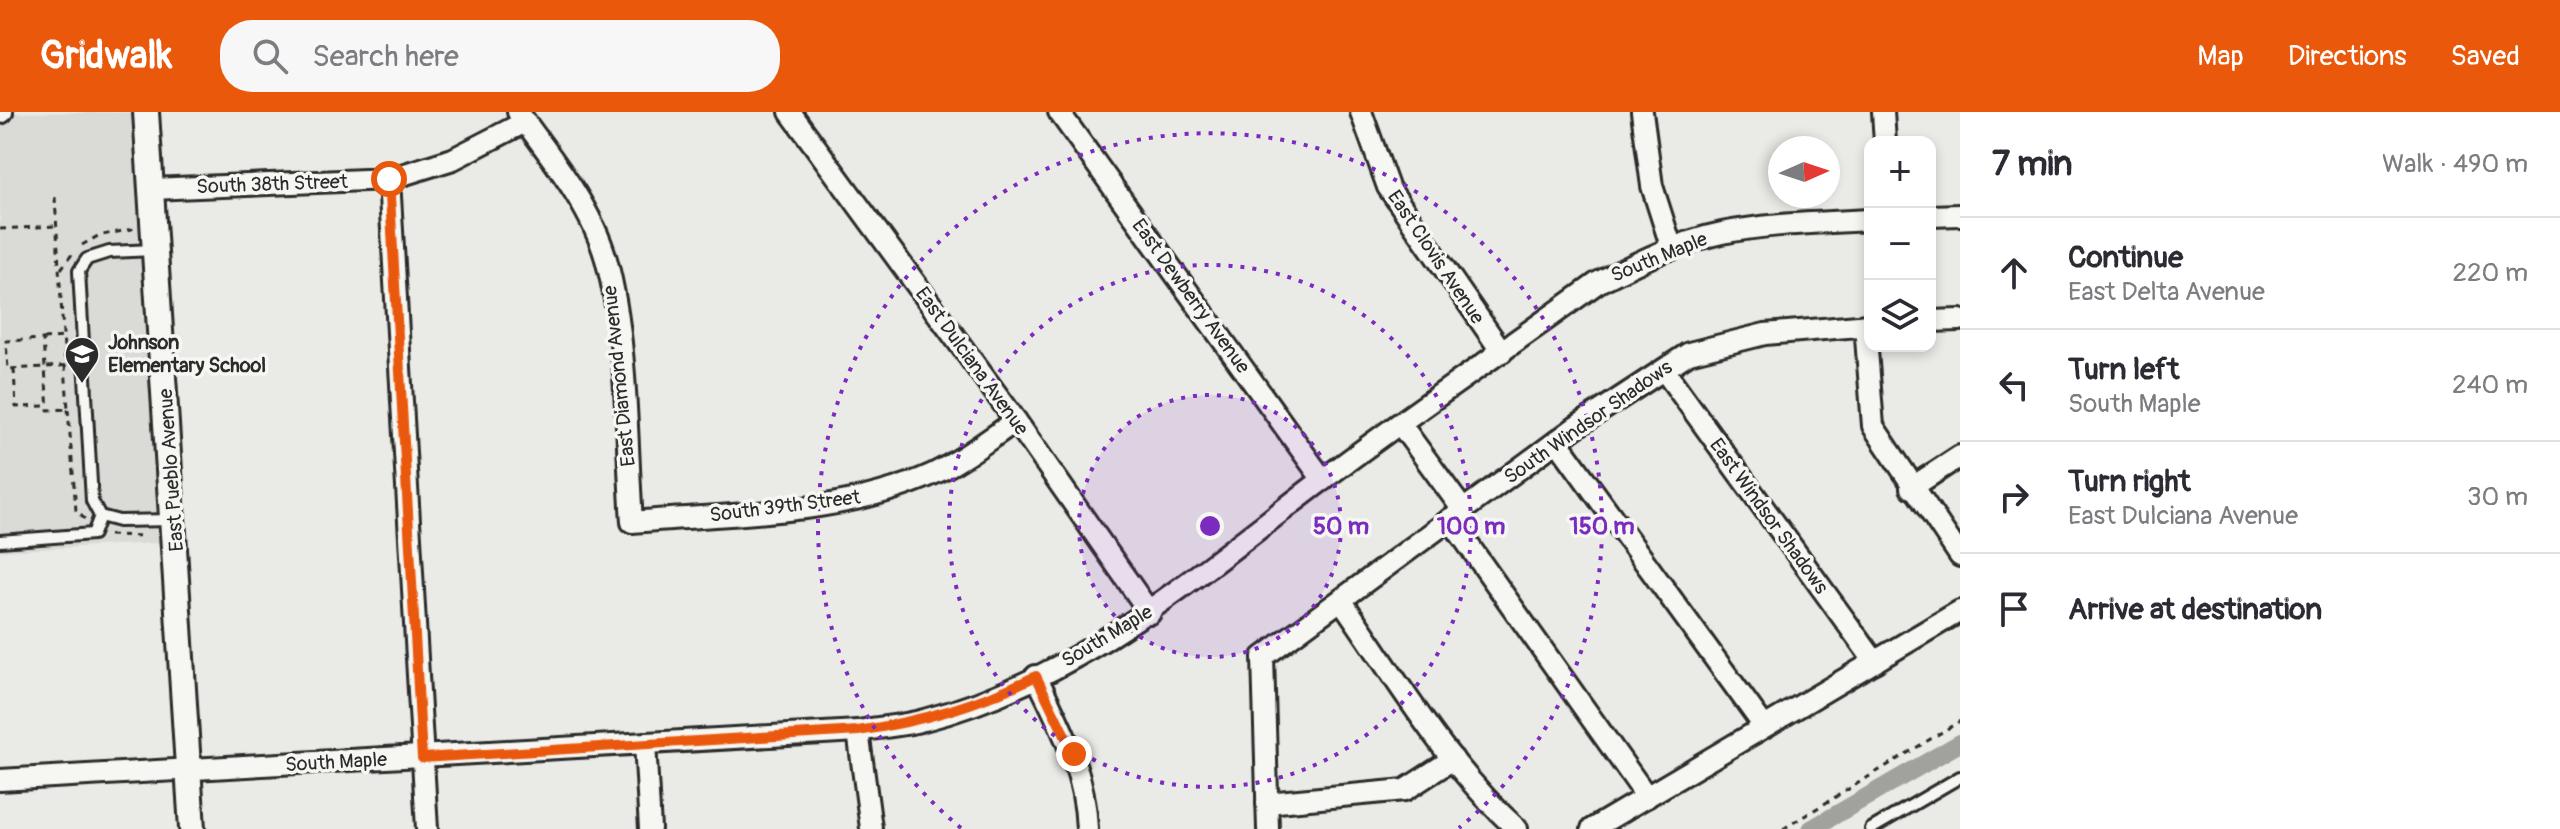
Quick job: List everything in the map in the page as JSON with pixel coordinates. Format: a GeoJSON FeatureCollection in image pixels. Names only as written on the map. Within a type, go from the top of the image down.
{"type":"FeatureCollection","features":[{"type":"Feature","properties":{"kind":"street","name":"East Pueblo Avenue"},"geometry":{"type":"LineString","coordinates":[[146,112],[192,829]]}},
{"type":"Feature","properties":{"kind":"street","name":"East Dulciana Avenue"},"geometry":{"type":"LineString","coordinates":[[790,112],[1016,421],[1150,613]]}},
{"type":"Feature","properties":{"kind":"street","name":"East Dewberry Avenue"},"geometry":{"type":"LineString","coordinates":[[1059,112],[1323,480]]}},
{"type":"Feature","properties":{"kind":"street","name":"East Clovis Avenue"},"geometry":{"type":"LineString","coordinates":[[1361,112],[1388,187],[1502,352]]}},
{"type":"Feature","properties":{"kind":"street"},"geometry":{"type":"LineString","coordinates":[[1642,112],[1646,157],[1672,249]]}},
{"type":"Feature","properties":{"kind":"street"},"geometry":{"type":"LineString","coordinates":[[1883,112],[1885,136]]}},
{"type":"Feature","properties":{"kind":"street","name":"South 38th Street"},"geometry":{"type":"LineString","coordinates":[[151,189],[389,179],[453,159],[522,117]]}},
{"type":"Feature","properties":{"kind":"street","name":"East Diamond Avenue"},"geometry":{"type":"LineString","coordinates":[[522,117],[582,205],[605,258],[618,328],[632,522]]}},
{"type":"Feature","properties":{"kind":"street"},"geometry":{"type":"LineString","coordinates":[[389,179],[427,829]]}},
{"type":"Feature","properties":{"kind":"street"},"geometry":{"type":"LineString","coordinates":[[1936,216],[1960,215]]}},
{"type":"Feature","properties":{"kind":"street","name":"South Maple"},"geometry":{"type":"LineString","coordinates":[[0,780],[858,731],[922,721],[987,700],[1100,645],[1150,613],[1323,480],[1597,283],[1672,249],[1719,233],[1757,227],[1864,220]]}},
{"type":"Feature","properties":{"kind":"street"},"geometry":{"type":"LineString","coordinates":[[1936,321],[1960,320]]}},
{"type":"Feature","properties":{"kind":"street","name":"South Windsor Shadows"},"geometry":{"type":"LineString","coordinates":[[1267,803],[1263,657],[1557,441],[1689,353],[1765,334],[1864,325]]}},
{"type":"Feature","properties":{"kind":"street"},"geometry":{"type":"LineString","coordinates":[[1869,352],[1873,426],[1911,488],[1960,556]]}},
{"type":"Feature","properties":{"kind":"street","name":"East Windsor Shadows"},"geometry":{"type":"LineString","coordinates":[[1664,370],[1875,662]]}},
{"type":"Feature","properties":{"kind":"street","name":"South 39th Street"},"geometry":{"type":"LineString","coordinates":[[632,522],[793,508],[868,497],[935,473],[1016,421]]}},
{"type":"Feature","properties":{"kind":"street"},"geometry":{"type":"LineString","coordinates":[[1401,425],[1457,515],[1647,797]]}},
{"type":"Feature","properties":{"kind":"street"},"geometry":{"type":"LineString","coordinates":[[1557,441],[1763,725]]}},
{"type":"Feature","properties":{"kind":"street"},"geometry":{"type":"LineString","coordinates":[[1911,488],[1960,456]]}},
{"type":"Feature","properties":{"kind":"street"},"geometry":{"type":"LineString","coordinates":[[1341,600],[1453,759],[1482,796],[1517,829]]}},
{"type":"Feature","properties":{"kind":"street"},"geometry":{"type":"LineString","coordinates":[[1592,829],[1960,611]]}},
{"type":"Feature","properties":{"kind":"street"},"geometry":{"type":"LineString","coordinates":[[1036,676],[1074,754],[1086,794],[1087,829]]}},
{"type":"Feature","properties":{"kind":"street"},"geometry":{"type":"LineString","coordinates":[[858,731],[871,828]]}},
{"type":"Feature","properties":{"kind":"street"},"geometry":{"type":"LineString","coordinates":[[645,743],[650,829]]}},
{"type":"Feature","properties":{"kind":"street"},"geometry":{"type":"LineString","coordinates":[[1268,829],[1267,803],[1405,790],[1453,759]]}},
{"type":"Feature","properties":{"kind":"lane"},"geometry":{"type":"LineString","coordinates":[[154,250],[109,252],[87,259],[79,271],[92,501],[100,516],[119,521],[174,520]]}},
{"type":"Feature","properties":{"kind":"lane"},"geometry":{"type":"LineString","coordinates":[[0,541],[93,534],[100,516]]}},
{"type":"Feature","properties":{"kind":"lane"},"geometry":{"type":"LineString","coordinates":[[1871,829],[1960,777]]}},
{"type":"Feature","properties":{"kind":"path"},"geometry":{"type":"LineString","coordinates":[[43,339],[48,410],[68,409],[55,197]]}},
{"type":"Feature","properties":{"kind":"path"},"geometry":{"type":"LineString","coordinates":[[59,270],[84,242],[132,229],[132,214],[152,214]]}},
{"type":"Feature","properties":{"kind":"path"},"geometry":{"type":"LineString","coordinates":[[0,229],[57,226]]}},
{"type":"Feature","properties":{"kind":"path"},"geometry":{"type":"LineString","coordinates":[[64,337],[6,341],[8,369],[84,364]]}},
{"type":"Feature","properties":{"kind":"path"},"geometry":{"type":"LineString","coordinates":[[14,369],[16,407],[47,405]]}},
{"type":"Feature","properties":{"kind":"path"},"geometry":{"type":"LineString","coordinates":[[1783,829],[1960,721]]}},
{"type":"Feature","properties":{"kind":"shaded area","name":"Johnson Elementary School"},"geometry":{"type":"Polygon","coordinates":[[[146,112],[176,542],[0,551],[0,113],[146,112]]]}},
{"type":"Feature","properties":{"kind":"waterway"},"geometry":{"type":"LineString","coordinates":[[1811,829],[1960,743]]}},
{"type":"Feature","properties":{"kind":"place","name":"Johnson Elementary School"},"geometry":{"type":"Point","coordinates":[82,385]}},
{"type":"Feature","properties":{"kind":"route"},"geometry":{"type":"LineString","coordinates":[[389,179],[422,758],[858,731],[922,721],[987,700],[1036,676],[1074,754]]}}]}
